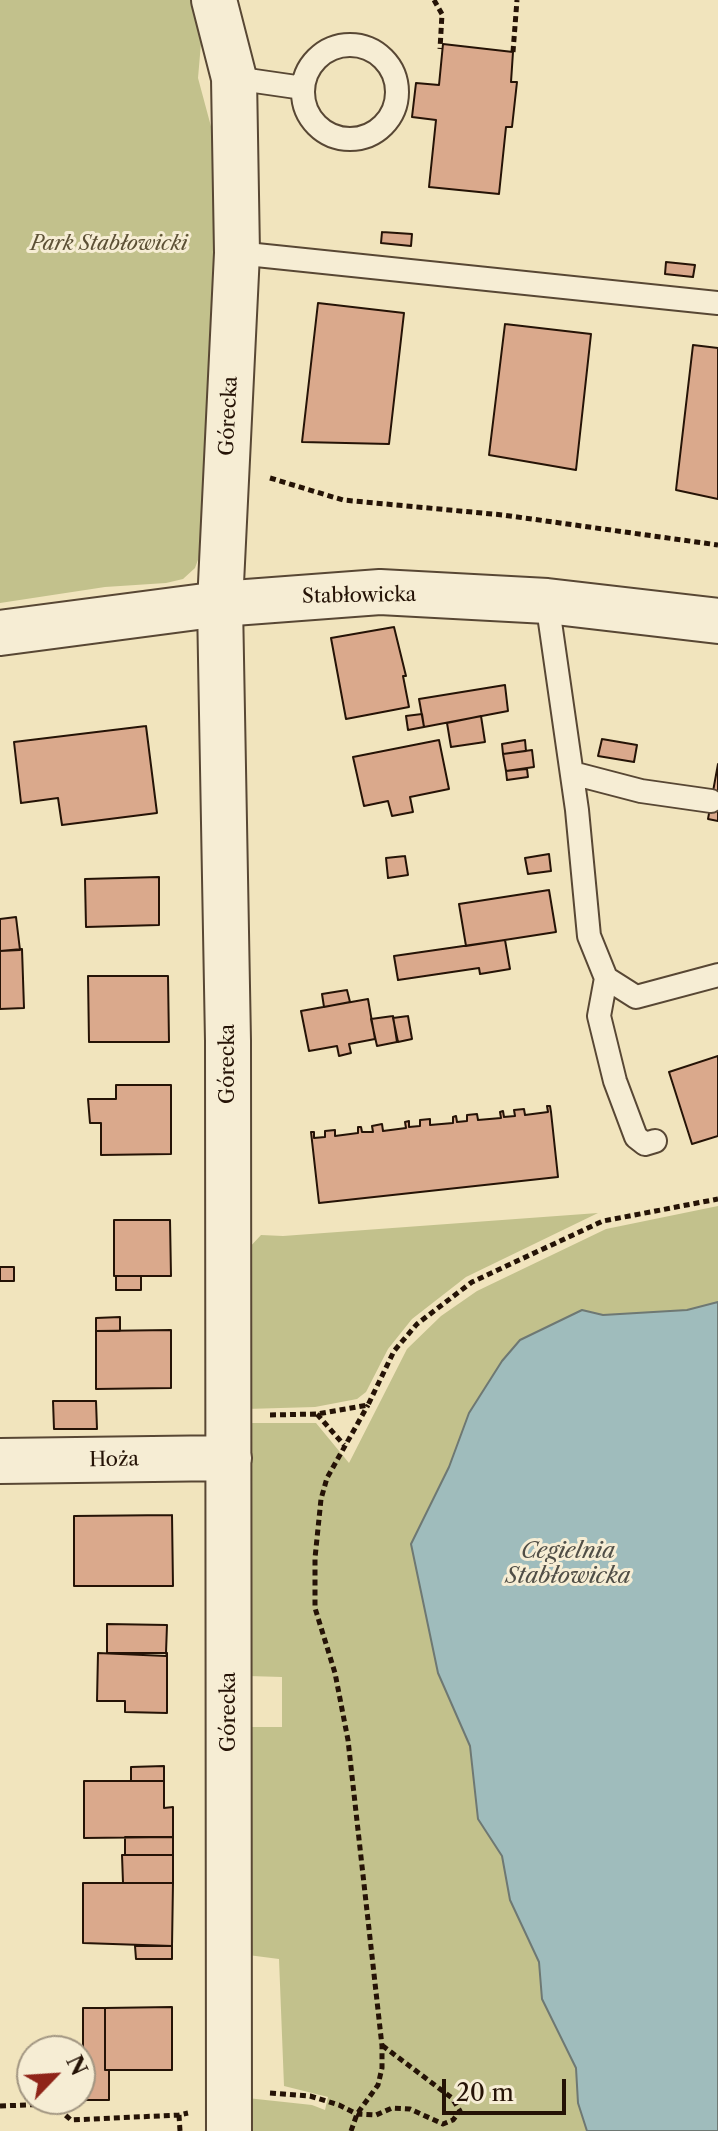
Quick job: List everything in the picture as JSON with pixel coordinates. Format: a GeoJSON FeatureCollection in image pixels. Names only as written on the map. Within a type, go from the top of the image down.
{"type":"FeatureCollection","features":[{"type":"Feature","properties":{"kind":"street","name":"Górecka"},"geometry":{"type":"LineString","coordinates":[[214,0],[234,78],[237,253],[220,604],[228,1041],[229,2110]]}},
{"type":"Feature","properties":{"kind":"street","name":"Stabłowicka"},"geometry":{"type":"LineString","coordinates":[[0,633],[220,604],[380,592],[547,601],[718,621]]}},
{"type":"Feature","properties":{"kind":"street","name":"Hoża"},"geometry":{"type":"LineString","coordinates":[[0,1461],[229,1458]]}},
{"type":"Feature","properties":{"kind":"lane"},"geometry":{"type":"LineString","coordinates":[[353,45],[371,50],[385,60],[395,76],[398,94],[393,112],[381,128],[365,138],[345,140],[327,134],[314,122],[305,106],[303,88],[308,70],[319,56],[335,47],[353,45]]}},
{"type":"Feature","properties":{"kind":"lane"},"geometry":{"type":"LineString","coordinates":[[234,78],[303,88]]}},
{"type":"Feature","properties":{"kind":"lane"},"geometry":{"type":"LineString","coordinates":[[237,253],[718,303]]}},
{"type":"Feature","properties":{"kind":"lane"},"geometry":{"type":"LineString","coordinates":[[547,601],[572,773],[589,936],[606,978],[599,1016],[615,1081],[636,1137],[645,1144],[655,1141]]}},
{"type":"Feature","properties":{"kind":"lane"},"geometry":{"type":"LineString","coordinates":[[572,773],[641,791],[711,801]]}},
{"type":"Feature","properties":{"kind":"lane"},"geometry":{"type":"LineString","coordinates":[[606,978],[636,997],[718,975]]}},
{"type":"Feature","properties":{"kind":"path"},"geometry":{"type":"LineString","coordinates":[[434,0],[442,14],[440,49]]}},
{"type":"Feature","properties":{"kind":"path"},"geometry":{"type":"LineString","coordinates":[[513,52],[517,0]]}},
{"type":"Feature","properties":{"kind":"path"},"geometry":{"type":"LineString","coordinates":[[257,475],[343,500],[503,515],[718,545]]}},
{"type":"Feature","properties":{"kind":"path"},"geometry":{"type":"LineString","coordinates":[[351,2131],[357,2114],[378,2085],[382,2046],[348,1740],[335,1673],[315,1608],[315,1558],[321,1499],[327,1478],[358,1426],[394,1351],[417,1324],[472,1282],[603,1221],[718,1199]]}},
{"type":"Feature","properties":{"kind":"path"},"geometry":{"type":"LineString","coordinates":[[229,1416],[317,1414],[368,1405]]}},
{"type":"Feature","properties":{"kind":"path"},"geometry":{"type":"LineString","coordinates":[[317,1414],[344,1445]]}},
{"type":"Feature","properties":{"kind":"path"},"geometry":{"type":"LineString","coordinates":[[229,2110],[310,2096],[357,2114],[376,2115],[392,2108],[410,2109],[443,2124],[453,2120],[460,2111],[452,2098],[382,2046]]}},
{"type":"Feature","properties":{"kind":"path"},"geometry":{"type":"LineString","coordinates":[[0,2106],[53,2104],[71,2120],[132,2118]]}},
{"type":"Feature","properties":{"kind":"path"},"geometry":{"type":"LineString","coordinates":[[179,2115],[180,2131]]}},
{"type":"Feature","properties":{"kind":"green space","name":"Park Stabłowicki"},"geometry":{"type":"Polygon","coordinates":[[[0,0],[197,0],[203,20],[198,78],[213,134],[220,195],[203,546],[195,568],[183,579],[0,603],[0,0]]]}},
{"type":"Feature","properties":{"kind":"green space"},"geometry":{"type":"Polygon","coordinates":[[[718,1206],[718,1302],[687,1310],[603,1315],[582,1310],[566,1319],[469,1413],[449,1467],[438,1673],[470,1746],[478,1819],[502,1856],[510,1900],[540,1962],[542,1999],[576,2068],[578,2103],[587,2131],[248,2131],[247,2098],[312,2105],[325,2110],[328,2097],[284,2086],[279,1959],[248,1955],[247,1727],[282,1727],[282,1677],[248,1676],[247,1423],[316,1423],[349,1463],[407,1349],[441,1316],[477,1291],[606,1229],[718,1206]]]}},
{"type":"Feature","properties":{"kind":"green space"},"geometry":{"type":"Polygon","coordinates":[[[598,1213],[466,1277],[412,1319],[388,1349],[366,1392],[357,1399],[315,1407],[246,1409],[247,1250],[261,1235],[283,1236],[598,1213]]]}},
{"type":"Feature","properties":{"kind":"water","name":"Cegielnia Stabłowicka"},"geometry":{"type":"Polygon","coordinates":[[[718,1302],[718,2131],[587,2131],[578,2103],[576,2068],[542,1999],[539,1962],[510,1900],[502,1856],[478,1819],[470,1746],[438,1673],[411,1544],[449,1467],[469,1413],[502,1361],[520,1340],[582,1310],[603,1315],[687,1310],[718,1302]]]}},
{"type":"Feature","properties":{"kind":"building"},"geometry":{"type":"Polygon","coordinates":[[[443,44],[513,52],[511,82],[517,82],[512,127],[506,127],[499,194],[429,187],[436,120],[412,117],[416,83],[439,85],[443,44]]]}},
{"type":"Feature","properties":{"kind":"building"},"geometry":{"type":"Polygon","coordinates":[[[382,232],[412,234],[411,246],[381,243],[382,232]]]}},
{"type":"Feature","properties":{"kind":"building"},"geometry":{"type":"Polygon","coordinates":[[[666,262],[695,265],[693,277],[665,274],[666,262]]]}},
{"type":"Feature","properties":{"kind":"building"},"geometry":{"type":"Polygon","coordinates":[[[318,303],[404,313],[389,444],[302,442],[318,303]]]}},
{"type":"Feature","properties":{"kind":"building"},"geometry":{"type":"Polygon","coordinates":[[[505,324],[591,334],[576,470],[489,455],[505,324]]]}},
{"type":"Feature","properties":{"kind":"building"},"geometry":{"type":"Polygon","coordinates":[[[693,345],[718,348],[718,499],[676,490],[693,345]]]}},
{"type":"Feature","properties":{"kind":"building"},"geometry":{"type":"Polygon","coordinates":[[[394,627],[406,676],[403,676],[409,707],[346,719],[331,638],[394,627]]]}},
{"type":"Feature","properties":{"kind":"building"},"geometry":{"type":"Polygon","coordinates":[[[505,685],[508,711],[424,727],[419,699],[505,685]]]}},
{"type":"Feature","properties":{"kind":"building"},"geometry":{"type":"Polygon","coordinates":[[[422,714],[424,727],[408,730],[406,716],[422,714]]]}},
{"type":"Feature","properties":{"kind":"building"},"geometry":{"type":"Polygon","coordinates":[[[481,716],[485,742],[451,747],[447,723],[481,716]]]}},
{"type":"Feature","properties":{"kind":"building"},"geometry":{"type":"Polygon","coordinates":[[[146,726],[157,813],[62,825],[58,798],[21,803],[14,742],[146,726]]]}},
{"type":"Feature","properties":{"kind":"building"},"geometry":{"type":"Polygon","coordinates":[[[602,739],[637,745],[634,762],[598,756],[602,739]]]}},
{"type":"Feature","properties":{"kind":"building"},"geometry":{"type":"Polygon","coordinates":[[[439,740],[449,789],[410,797],[413,812],[392,816],[388,801],[364,806],[353,757],[439,740]]]}},
{"type":"Feature","properties":{"kind":"building"},"geometry":{"type":"Polygon","coordinates":[[[525,740],[526,751],[503,754],[502,744],[525,740]]]}},
{"type":"Feature","properties":{"kind":"building"},"geometry":{"type":"Polygon","coordinates":[[[532,750],[534,767],[506,771],[503,754],[532,750]]]}},
{"type":"Feature","properties":{"kind":"building"},"geometry":{"type":"Polygon","coordinates":[[[718,764],[718,821],[708,819],[718,764]]]}},
{"type":"Feature","properties":{"kind":"building"},"geometry":{"type":"Polygon","coordinates":[[[527,769],[528,777],[507,780],[506,771],[527,769]]]}},
{"type":"Feature","properties":{"kind":"building"},"geometry":{"type":"Polygon","coordinates":[[[549,854],[551,871],[528,874],[525,858],[549,854]]]}},
{"type":"Feature","properties":{"kind":"building"},"geometry":{"type":"Polygon","coordinates":[[[405,856],[408,875],[388,878],[386,858],[405,856]]]}},
{"type":"Feature","properties":{"kind":"building"},"geometry":{"type":"Polygon","coordinates":[[[159,877],[159,925],[86,927],[85,879],[159,877]]]}},
{"type":"Feature","properties":{"kind":"building"},"geometry":{"type":"Polygon","coordinates":[[[549,890],[556,932],[466,946],[459,904],[549,890]]]}},
{"type":"Feature","properties":{"kind":"building"},"geometry":{"type":"Polygon","coordinates":[[[16,917],[20,950],[0,951],[0,919],[16,917]]]}},
{"type":"Feature","properties":{"kind":"building"},"geometry":{"type":"Polygon","coordinates":[[[505,940],[510,969],[480,974],[479,968],[398,980],[394,956],[505,940]]]}},
{"type":"Feature","properties":{"kind":"building"},"geometry":{"type":"Polygon","coordinates":[[[22,949],[24,1008],[0,1009],[0,951],[22,949]]]}},
{"type":"Feature","properties":{"kind":"building"},"geometry":{"type":"Polygon","coordinates":[[[88,976],[168,976],[169,1042],[89,1042],[88,976]]]}},
{"type":"Feature","properties":{"kind":"building"},"geometry":{"type":"Polygon","coordinates":[[[347,990],[350,1002],[324,1007],[322,994],[347,990]]]}},
{"type":"Feature","properties":{"kind":"building"},"geometry":{"type":"Polygon","coordinates":[[[368,999],[375,1039],[349,1044],[351,1053],[339,1056],[337,1046],[309,1051],[301,1011],[368,999]]]}},
{"type":"Feature","properties":{"kind":"building"},"geometry":{"type":"Polygon","coordinates":[[[393,1016],[397,1042],[377,1046],[371,1019],[393,1016]]]}},
{"type":"Feature","properties":{"kind":"building"},"geometry":{"type":"Polygon","coordinates":[[[408,1016],[412,1039],[398,1042],[393,1018],[408,1016]]]}},
{"type":"Feature","properties":{"kind":"building"},"geometry":{"type":"Polygon","coordinates":[[[718,1056],[718,1136],[692,1144],[669,1072],[718,1056]]]}},
{"type":"Feature","properties":{"kind":"building"},"geometry":{"type":"Polygon","coordinates":[[[116,1085],[171,1085],[171,1154],[101,1155],[101,1123],[90,1123],[88,1099],[116,1099],[116,1085]]]}},
{"type":"Feature","properties":{"kind":"building"},"geometry":{"type":"Polygon","coordinates":[[[547,1106],[550,1106],[551,1112],[558,1177],[319,1203],[311,1132],[314,1132],[314,1138],[325,1137],[325,1131],[335,1130],[335,1136],[358,1133],[358,1127],[362,1132],[373,1132],[372,1126],[382,1124],[383,1131],[406,1128],[405,1122],[409,1121],[409,1127],[420,1126],[420,1120],[430,1119],[430,1125],[453,1123],[456,1116],[457,1122],[467,1121],[467,1115],[477,1114],[478,1120],[501,1118],[500,1112],[503,1111],[504,1117],[515,1116],[514,1110],[524,1109],[525,1115],[548,1112],[547,1106]]]}},
{"type":"Feature","properties":{"kind":"building"},"geometry":{"type":"Polygon","coordinates":[[[114,1220],[170,1220],[171,1276],[114,1276],[114,1220]]]}},
{"type":"Feature","properties":{"kind":"building"},"geometry":{"type":"Polygon","coordinates":[[[0,1267],[14,1267],[14,1281],[0,1281],[0,1267]]]}},
{"type":"Feature","properties":{"kind":"building"},"geometry":{"type":"Polygon","coordinates":[[[116,1276],[141,1276],[141,1290],[116,1290],[116,1276]]]}},
{"type":"Feature","properties":{"kind":"building"},"geometry":{"type":"Polygon","coordinates":[[[120,1317],[120,1331],[96,1331],[96,1318],[120,1317]]]}},
{"type":"Feature","properties":{"kind":"building"},"geometry":{"type":"Polygon","coordinates":[[[171,1330],[171,1388],[96,1389],[96,1331],[171,1330]]]}},
{"type":"Feature","properties":{"kind":"building"},"geometry":{"type":"Polygon","coordinates":[[[53,1401],[96,1401],[97,1429],[54,1429],[53,1401]]]}},
{"type":"Feature","properties":{"kind":"building"},"geometry":{"type":"Polygon","coordinates":[[[172,1515],[173,1586],[74,1586],[74,1516],[172,1515]]]}},
{"type":"Feature","properties":{"kind":"building"},"geometry":{"type":"Polygon","coordinates":[[[107,1624],[167,1625],[166,1653],[107,1653],[107,1624]]]}},
{"type":"Feature","properties":{"kind":"building"},"geometry":{"type":"Polygon","coordinates":[[[98,1653],[166,1656],[167,1653],[167,1713],[125,1712],[125,1701],[97,1701],[98,1653]]]}},
{"type":"Feature","properties":{"kind":"building"},"geometry":{"type":"Polygon","coordinates":[[[164,1766],[164,1781],[131,1781],[131,1767],[164,1766]]]}},
{"type":"Feature","properties":{"kind":"building"},"geometry":{"type":"Polygon","coordinates":[[[84,1781],[164,1781],[164,1808],[173,1807],[173,1837],[84,1838],[84,1781]]]}},
{"type":"Feature","properties":{"kind":"building"},"geometry":{"type":"Polygon","coordinates":[[[125,1837],[173,1837],[173,1855],[125,1855],[125,1837]]]}},
{"type":"Feature","properties":{"kind":"building"},"geometry":{"type":"Polygon","coordinates":[[[122,1855],[173,1855],[173,1883],[123,1883],[122,1855]]]}},
{"type":"Feature","properties":{"kind":"building"},"geometry":{"type":"Polygon","coordinates":[[[83,1883],[173,1883],[172,1946],[83,1943],[83,1883]]]}},
{"type":"Feature","properties":{"kind":"building"},"geometry":{"type":"Polygon","coordinates":[[[135,1946],[172,1946],[172,1959],[136,1959],[135,1946]]]}},
{"type":"Feature","properties":{"kind":"building"},"geometry":{"type":"Polygon","coordinates":[[[172,2007],[172,2070],[105,2070],[105,2008],[172,2007]]]}},
{"type":"Feature","properties":{"kind":"building"},"geometry":{"type":"Polygon","coordinates":[[[83,2008],[105,2008],[105,2070],[109,2070],[109,2100],[96,2100],[96,2035],[83,2035],[83,2008]]]}}]}
